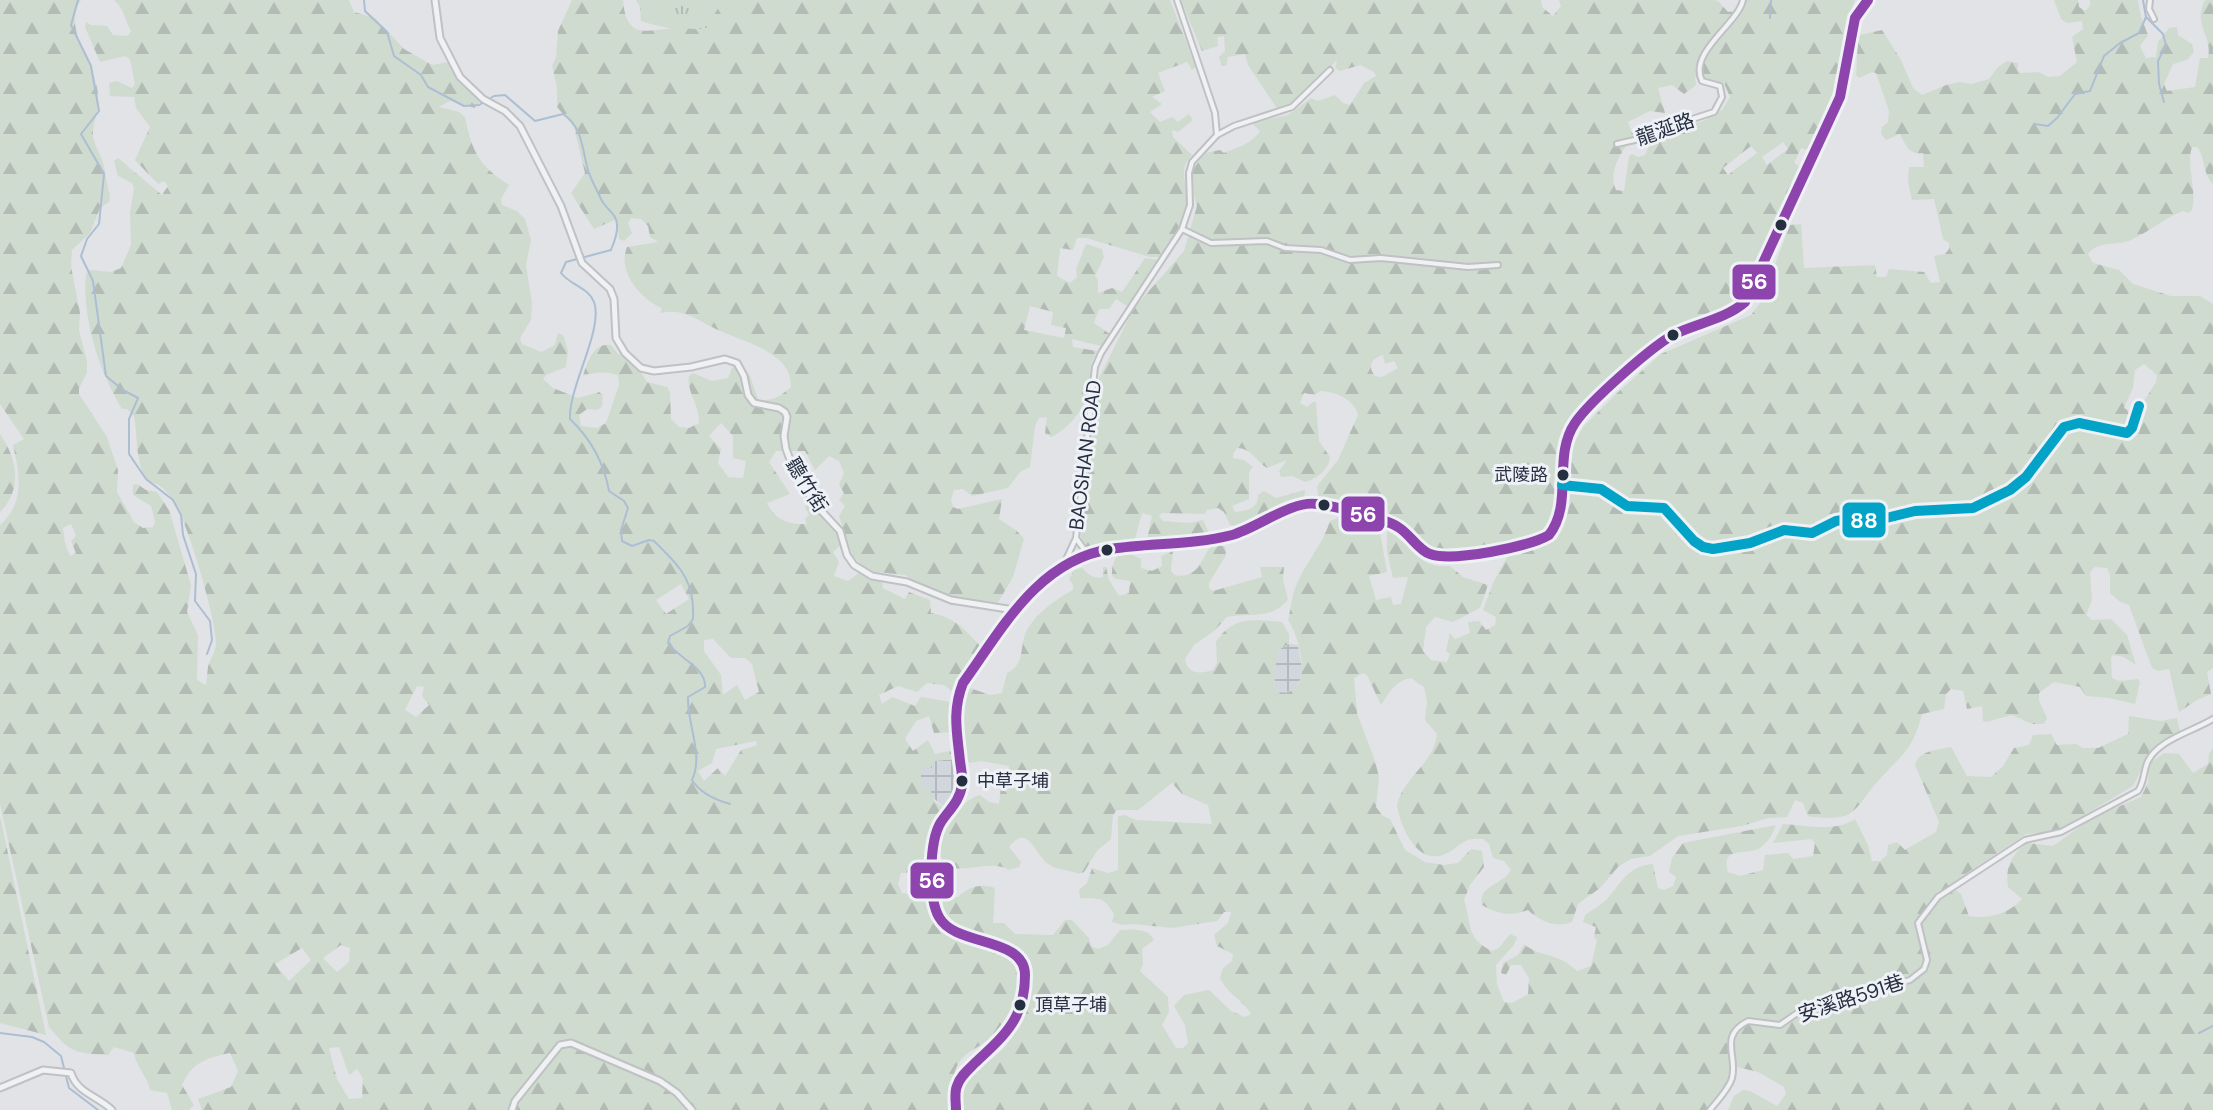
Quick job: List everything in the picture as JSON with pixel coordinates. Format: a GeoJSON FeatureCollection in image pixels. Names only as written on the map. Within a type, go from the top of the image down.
{"type":"FeatureCollection","features":[{"type":"Feature","properties":{"kind":"main road"},"geometry":{"type":"LineString","coordinates":[[956,1110],[958,1082],[1008,1031],[1024,992],[1025,971],[1020,958],[952,930],[940,920],[935,906],[932,852],[934,836],[957,801],[963,784],[955,706],[957,698],[963,683],[1014,610],[1031,590],[1062,568],[1088,555],[1109,549],[1229,536],[1251,529],[1295,507],[1315,503],[1393,524],[1431,555],[1504,550],[1549,535],[1559,517],[1565,444],[1585,410],[1663,340],[1735,310],[1745,302],[1840,97],[1855,18],[1868,0]]}},
{"type":"Feature","properties":{"kind":"street","name":"聽竹街"},"geometry":{"type":"LineString","coordinates":[[435,0],[440,38],[460,77],[483,99],[505,111],[520,126],[561,206],[582,263],[610,289],[615,306],[616,338],[625,353],[641,368],[654,371],[725,359],[737,363],[754,403],[785,412],[786,449],[794,470],[820,510],[840,531],[847,555],[854,565],[872,576],[907,582],[951,600],[1014,610]]}},
{"type":"Feature","properties":{"kind":"street"},"geometry":{"type":"LineString","coordinates":[[1177,0],[1215,113],[1217,135],[1234,126],[1292,107],[1330,70]]}},
{"type":"Feature","properties":{"kind":"street","name":"龍涎路"},"geometry":{"type":"LineString","coordinates":[[1617,144],[1714,112],[1722,97],[1720,86],[1702,81],[1700,72],[1712,42],[1740,11],[1743,0]]}},
{"type":"Feature","properties":{"kind":"street"},"geometry":{"type":"LineString","coordinates":[[2150,0],[2149,9],[2154,19]]}},
{"type":"Feature","properties":{"kind":"street","name":"BAOSHAN ROAD"},"geometry":{"type":"LineString","coordinates":[[1062,568],[1076,538],[1095,367],[1182,229],[1190,205],[1189,173],[1192,162],[1217,135]]}},
{"type":"Feature","properties":{"kind":"street"},"geometry":{"type":"LineString","coordinates":[[1182,229],[1211,243],[1272,242],[1285,248],[1321,250],[1350,260],[1381,258],[1468,267],[1498,265]]}},
{"type":"Feature","properties":{"kind":"street"},"geometry":{"type":"LineString","coordinates":[[1562,485],[1601,489],[1627,506],[1664,508],[1703,547],[1725,547],[1750,543],[1784,530],[1812,533],[1841,520],[1874,521],[1915,511],[1973,508],[2010,490],[2026,477],[2064,427],[2079,423],[2127,433],[2132,428],[2139,406]]}},
{"type":"Feature","properties":{"kind":"street"},"geometry":{"type":"LineString","coordinates":[[1076,538],[1088,555]]}},
{"type":"Feature","properties":{"kind":"street","name":"安溪路591巷"},"geometry":{"type":"LineString","coordinates":[[1710,1110],[1731,1081],[1730,1041],[1743,1023],[1780,1025],[1798,1011],[1917,976],[1927,960],[1918,923],[1938,897],[2025,840],[2061,832],[2138,791],[2144,781],[2146,763],[2154,752],[2213,719]]}},
{"type":"Feature","properties":{"kind":"street"},"geometry":{"type":"LineString","coordinates":[[512,1110],[515,1101],[560,1045],[571,1043],[660,1081],[677,1093],[692,1110]]}},
{"type":"Feature","properties":{"kind":"street"},"geometry":{"type":"LineString","coordinates":[[0,1088],[43,1070],[71,1073],[77,1087],[100,1098],[112,1110]]}},
{"type":"Feature","properties":{"kind":"shaded area"},"geometry":{"type":"Polygon","coordinates":[[[1289,644],[1298,645],[1303,674],[1295,689],[1281,694],[1275,691],[1274,672],[1278,650],[1289,644]]]}},
{"type":"Feature","properties":{"kind":"shaded area"},"geometry":{"type":"Polygon","coordinates":[[[957,759],[958,790],[952,804],[946,809],[921,787],[921,768],[932,768],[931,761],[957,759]]]}},
{"type":"Feature","properties":{"kind":"green space"},"geometry":{"type":"Polygon","coordinates":[[[0,0],[81,0],[75,21],[80,44],[97,88],[98,105],[93,135],[110,196],[109,202],[100,208],[90,233],[72,250],[71,266],[80,313],[79,330],[87,362],[87,373],[79,394],[107,437],[118,470],[117,492],[134,522],[143,528],[153,527],[155,522],[151,506],[133,495],[133,485],[157,492],[169,510],[191,585],[187,612],[198,635],[197,680],[206,685],[216,643],[215,631],[194,550],[173,500],[160,486],[147,482],[143,474],[134,416],[127,409],[122,409],[106,378],[94,344],[87,309],[86,274],[90,270],[111,272],[121,268],[131,245],[130,213],[134,188],[132,183],[118,176],[114,161],[118,158],[162,195],[168,186],[164,181],[158,184],[135,160],[150,127],[136,108],[134,97],[110,96],[109,83],[117,81],[132,88],[135,84],[130,60],[126,56],[100,62],[85,27],[86,22],[107,26],[113,35],[128,36],[131,31],[114,0],[349,0],[354,12],[375,18],[404,49],[432,65],[448,62],[453,65],[462,85],[479,99],[479,104],[475,108],[450,101],[439,107],[459,112],[465,117],[470,139],[483,164],[509,185],[501,199],[502,205],[517,211],[525,219],[531,240],[526,265],[532,303],[531,320],[520,338],[522,344],[541,352],[555,345],[558,333],[563,335],[568,351],[566,367],[543,379],[553,388],[578,398],[599,392],[603,395],[602,406],[598,410],[587,409],[579,415],[581,426],[597,428],[606,423],[619,385],[618,375],[600,372],[583,376],[592,354],[605,345],[611,345],[618,354],[632,358],[647,382],[667,387],[671,419],[679,427],[689,428],[699,423],[689,382],[689,376],[693,373],[712,381],[728,378],[732,368],[737,366],[750,376],[758,399],[763,400],[776,398],[791,387],[784,366],[766,351],[685,314],[660,313],[662,308],[646,298],[632,283],[625,265],[627,247],[658,242],[650,237],[648,226],[641,219],[631,218],[628,223],[632,233],[624,241],[619,239],[617,219],[594,229],[571,193],[585,173],[574,127],[557,107],[557,87],[552,66],[556,57],[558,31],[572,0],[623,0],[628,21],[633,27],[646,31],[706,28],[723,0],[1170,0],[1196,67],[1192,70],[1187,62],[1158,73],[1165,91],[1152,97],[1162,104],[1150,112],[1160,122],[1172,117],[1178,122],[1189,114],[1193,120],[1178,132],[1172,130],[1173,137],[1192,155],[1184,170],[1185,214],[1161,257],[1150,257],[1086,238],[1077,238],[1073,250],[1060,248],[1057,276],[1070,283],[1077,277],[1076,269],[1086,244],[1102,249],[1104,257],[1095,276],[1098,293],[1112,288],[1122,292],[1145,258],[1158,260],[1127,306],[1116,299],[1109,309],[1099,309],[1094,323],[1110,334],[1101,346],[1072,339],[1073,347],[1097,351],[1091,366],[1090,388],[1081,410],[1070,424],[1051,437],[1045,433],[1047,417],[1039,418],[1035,426],[1030,467],[1020,472],[1008,488],[972,496],[963,489],[954,490],[951,500],[953,507],[958,509],[1002,499],[999,519],[1024,539],[1013,577],[994,609],[950,605],[948,596],[933,593],[905,575],[867,571],[852,555],[839,516],[845,506],[839,500],[844,493],[839,485],[844,473],[839,461],[829,456],[815,470],[805,451],[776,451],[769,462],[790,494],[767,503],[774,514],[794,524],[807,524],[807,505],[820,510],[832,526],[841,545],[833,552],[839,562],[834,576],[848,581],[859,573],[882,581],[883,588],[905,599],[909,592],[930,600],[931,613],[954,622],[984,650],[953,692],[944,685],[927,683],[917,692],[898,686],[879,695],[882,704],[892,697],[915,706],[921,697],[951,702],[954,732],[934,733],[929,716],[916,721],[905,739],[913,751],[928,740],[935,754],[955,750],[957,759],[932,761],[932,768],[921,768],[921,787],[930,789],[935,802],[946,809],[933,829],[929,871],[901,873],[898,884],[902,893],[926,897],[932,912],[949,931],[1011,956],[1019,982],[1017,1005],[1005,1025],[960,1061],[954,1073],[950,1110],[202,1110],[198,1099],[231,1087],[238,1071],[230,1053],[207,1059],[190,1071],[182,1085],[194,1105],[189,1110],[172,1110],[167,1093],[150,1090],[134,1053],[114,1047],[108,1055],[68,1047],[49,1027],[0,804],[0,525],[17,498],[19,477],[13,445],[24,439],[0,404],[0,0]],[[1030,306],[1024,330],[1064,338],[1066,328],[1051,325],[1053,312],[1030,306]],[[721,423],[709,436],[721,449],[718,463],[728,477],[743,478],[746,461],[733,458],[733,436],[721,423]],[[71,524],[63,528],[70,556],[76,553],[71,541],[76,536],[71,524]],[[681,584],[656,600],[666,614],[689,599],[681,584]],[[713,639],[704,640],[704,651],[721,675],[723,695],[737,685],[745,700],[759,692],[752,664],[745,658],[731,658],[713,639]],[[417,686],[405,710],[416,717],[429,705],[422,696],[424,687],[417,686]],[[756,741],[716,749],[712,763],[698,771],[704,781],[718,768],[725,776],[741,750],[757,745],[756,741]],[[341,945],[323,958],[337,972],[349,962],[350,948],[341,945]],[[302,948],[275,964],[289,981],[311,960],[302,948]],[[339,1047],[329,1048],[337,1079],[349,1099],[362,1098],[363,1079],[357,1069],[349,1075],[339,1047]]]}},
{"type":"Feature","properties":{"kind":"green space"},"geometry":{"type":"Polygon","coordinates":[[[636,0],[724,0],[706,38],[641,21],[636,0]]]}},
{"type":"Feature","properties":{"kind":"green space"},"geometry":{"type":"Polygon","coordinates":[[[1181,0],[1541,0],[1542,7],[1553,16],[1561,6],[1559,0],[1714,0],[1728,12],[1736,11],[1740,0],[1855,0],[1846,24],[1839,78],[1808,150],[1801,148],[1794,163],[1801,167],[1751,288],[1733,303],[1678,324],[1655,339],[1574,415],[1566,428],[1559,458],[1556,517],[1552,527],[1540,538],[1445,556],[1427,550],[1413,533],[1397,523],[1319,500],[1317,486],[1338,460],[1358,415],[1344,397],[1321,391],[1314,395],[1304,393],[1300,403],[1307,407],[1316,402],[1319,441],[1330,457],[1328,465],[1318,476],[1305,482],[1292,476],[1281,477],[1279,471],[1287,460],[1267,468],[1246,450],[1237,448],[1233,454],[1233,458],[1244,460],[1253,467],[1249,472],[1249,499],[1232,506],[1235,512],[1254,506],[1258,495],[1264,491],[1276,498],[1305,490],[1304,501],[1241,527],[1230,525],[1224,512],[1218,508],[1207,510],[1205,514],[1162,513],[1159,516],[1163,521],[1189,523],[1203,520],[1210,535],[1146,544],[1152,516],[1142,513],[1133,546],[1094,552],[1084,547],[1081,535],[1099,378],[1134,308],[1184,251],[1197,206],[1192,188],[1192,170],[1205,153],[1220,150],[1224,153],[1253,139],[1260,131],[1254,122],[1288,115],[1311,98],[1318,101],[1335,95],[1350,105],[1364,83],[1376,76],[1360,65],[1340,71],[1335,68],[1337,60],[1298,102],[1282,109],[1276,107],[1248,65],[1245,54],[1228,57],[1226,66],[1222,66],[1219,57],[1225,51],[1224,36],[1217,37],[1218,46],[1202,51],[1181,0]],[[1695,77],[1696,85],[1684,94],[1672,85],[1658,88],[1665,113],[1650,111],[1628,122],[1632,133],[1639,134],[1618,159],[1614,175],[1616,190],[1624,191],[1629,156],[1645,155],[1659,134],[1703,121],[1722,110],[1730,97],[1724,83],[1709,83],[1695,77]],[[1783,142],[1762,157],[1767,165],[1788,149],[1783,142]],[[1751,146],[1723,168],[1728,175],[1757,153],[1751,146]],[[1383,355],[1371,366],[1375,376],[1382,377],[1398,368],[1394,361],[1385,364],[1383,355]]]}},
{"type":"Feature","properties":{"kind":"green space"},"geometry":{"type":"Polygon","coordinates":[[[2054,0],[2078,0],[2079,7],[2085,11],[2090,6],[2090,0],[2138,0],[2148,35],[2140,46],[2146,58],[2156,57],[2158,42],[2169,28],[2177,27],[2178,35],[2192,44],[2194,52],[2187,60],[2173,64],[2164,84],[2167,91],[2195,87],[2200,58],[2208,58],[2209,50],[2202,9],[2205,0],[2213,0],[2213,184],[2200,151],[2192,147],[2192,210],[2176,214],[2131,240],[2102,245],[2088,254],[2093,263],[2119,270],[2133,284],[2171,296],[2200,296],[2213,304],[2213,668],[2207,672],[2211,694],[2179,712],[2169,669],[2158,671],[2152,668],[2129,605],[2110,593],[2107,568],[2095,567],[2090,572],[2092,600],[2086,615],[2092,620],[2111,619],[2127,635],[2136,665],[2124,657],[2113,655],[2112,678],[2119,681],[2138,679],[2135,704],[2086,696],[2080,687],[2054,682],[2039,693],[2039,701],[2047,718],[2044,724],[2032,724],[2012,715],[1986,722],[1983,721],[1982,706],[1967,709],[1963,691],[1951,689],[1946,694],[1944,709],[1922,714],[1905,752],[1849,814],[1836,818],[1808,816],[1803,803],[1795,800],[1787,817],[1678,836],[1650,856],[1631,859],[1618,867],[1600,888],[1578,904],[1572,922],[1560,924],[1543,920],[1528,910],[1504,914],[1482,905],[1487,889],[1511,870],[1504,861],[1493,858],[1489,844],[1483,839],[1469,840],[1449,853],[1433,856],[1417,849],[1411,841],[1397,805],[1405,786],[1435,745],[1437,734],[1425,720],[1427,701],[1424,687],[1411,678],[1401,681],[1381,705],[1367,675],[1363,673],[1354,678],[1357,713],[1379,777],[1376,807],[1390,819],[1405,850],[1425,862],[1444,865],[1458,863],[1471,849],[1482,851],[1484,867],[1470,885],[1464,900],[1473,935],[1483,946],[1492,951],[1499,948],[1510,934],[1517,937],[1496,965],[1497,984],[1504,1002],[1512,1003],[1528,994],[1529,978],[1521,965],[1511,965],[1506,975],[1501,973],[1503,963],[1518,955],[1524,944],[1563,961],[1577,971],[1591,966],[1597,940],[1594,937],[1596,927],[1583,922],[1585,915],[1607,899],[1631,871],[1644,865],[1653,864],[1658,888],[1664,890],[1673,886],[1676,877],[1669,872],[1672,858],[1683,843],[1776,825],[1770,838],[1760,848],[1728,858],[1728,872],[1740,876],[1763,870],[1765,855],[1788,853],[1793,859],[1813,856],[1815,843],[1812,839],[1773,843],[1783,824],[1829,827],[1855,819],[1872,861],[1880,861],[1887,855],[1888,845],[1897,842],[1905,850],[1936,832],[1939,822],[1915,765],[1920,756],[1951,747],[1967,776],[1991,777],[2003,766],[2014,748],[2029,745],[2033,735],[2051,734],[2057,745],[2098,748],[2128,734],[2129,716],[2161,721],[2177,718],[2181,737],[2167,739],[2149,754],[2133,786],[2056,832],[2026,834],[1964,875],[1952,887],[1961,894],[1969,916],[1984,917],[2005,912],[2022,899],[2008,887],[2007,873],[2013,857],[2027,843],[2053,846],[2092,818],[2141,797],[2148,783],[2149,764],[2164,753],[2179,754],[2193,773],[2208,764],[2213,748],[2213,1110],[1728,1110],[1734,1096],[1743,1090],[1777,1106],[1786,1094],[1784,1087],[1758,1072],[1737,1067],[1709,1110],[961,1110],[959,1099],[966,1081],[1007,1044],[1017,1029],[1027,1006],[1030,981],[1028,965],[1021,953],[1011,946],[959,927],[944,909],[944,895],[958,897],[970,888],[980,886],[995,888],[993,923],[1004,923],[1015,934],[1053,935],[1065,920],[1072,920],[1089,938],[1091,946],[1098,949],[1108,945],[1120,930],[1148,933],[1154,940],[1142,949],[1140,971],[1168,997],[1169,1012],[1162,1025],[1176,1048],[1183,1048],[1188,1043],[1185,1025],[1174,1006],[1184,995],[1209,990],[1231,1011],[1245,1017],[1251,1014],[1220,978],[1223,968],[1232,961],[1233,954],[1217,946],[1214,935],[1228,923],[1231,912],[1224,912],[1217,921],[1172,928],[1122,925],[1112,922],[1114,914],[1103,901],[1080,898],[1079,890],[1087,883],[1092,868],[1108,873],[1118,870],[1118,816],[1125,815],[1136,820],[1212,824],[1208,805],[1182,794],[1172,783],[1138,810],[1117,810],[1113,815],[1111,839],[1079,874],[1048,864],[1031,843],[1021,838],[1009,847],[1021,862],[1019,867],[1009,870],[1000,866],[959,869],[944,864],[941,846],[955,816],[975,796],[980,795],[989,802],[999,804],[1002,778],[1007,776],[1009,766],[981,761],[970,763],[966,760],[961,723],[965,696],[970,688],[990,695],[1002,693],[1007,673],[1020,659],[1028,628],[1048,606],[1073,590],[1069,579],[1074,570],[1082,568],[1091,576],[1100,578],[1103,577],[1103,567],[1106,567],[1109,580],[1119,596],[1129,593],[1130,581],[1112,576],[1113,563],[1123,554],[1141,559],[1141,568],[1152,571],[1162,566],[1161,556],[1173,551],[1171,570],[1174,575],[1185,575],[1194,572],[1211,547],[1225,547],[1226,555],[1209,583],[1213,591],[1262,577],[1260,567],[1284,567],[1283,580],[1288,599],[1282,606],[1268,613],[1227,617],[1194,645],[1185,659],[1192,671],[1213,670],[1217,663],[1216,642],[1230,627],[1245,621],[1282,622],[1289,634],[1289,644],[1278,650],[1274,672],[1275,690],[1285,693],[1297,686],[1302,672],[1299,645],[1288,620],[1295,587],[1330,521],[1340,517],[1379,527],[1387,572],[1369,576],[1376,600],[1391,597],[1393,605],[1401,604],[1408,577],[1393,578],[1387,551],[1387,531],[1430,564],[1450,566],[1463,577],[1488,585],[1480,608],[1453,622],[1435,617],[1426,627],[1423,651],[1431,660],[1447,662],[1450,633],[1455,639],[1470,633],[1468,622],[1479,621],[1486,630],[1495,625],[1496,617],[1483,610],[1511,550],[1533,549],[1557,539],[1561,530],[1571,450],[1583,427],[1661,354],[1751,315],[1760,303],[1790,225],[1801,224],[1804,268],[1875,265],[1877,277],[1886,277],[1889,269],[1924,272],[1931,283],[1940,282],[1934,256],[1945,254],[1949,243],[1943,239],[1934,199],[1912,200],[1908,182],[1909,167],[1924,167],[1923,153],[1911,151],[1900,134],[1886,140],[1881,134],[1882,127],[1888,122],[1889,111],[1876,73],[1859,78],[1856,75],[1860,35],[1882,30],[1901,60],[1913,88],[1922,95],[1946,85],[1960,82],[1971,84],[1989,79],[2007,61],[2018,63],[2021,73],[2060,76],[2077,62],[2072,37],[2083,29],[2082,21],[2067,23],[2061,19],[2054,0]],[[2144,364],[2135,370],[2133,388],[2124,408],[2133,413],[2146,398],[2157,375],[2144,364]]]}},
{"type":"Feature","properties":{"kind":"green space"},"geometry":{"type":"Polygon","coordinates":[[[0,434],[14,463],[15,484],[0,512],[0,434]]]}},
{"type":"Feature","properties":{"kind":"green space"},"geometry":{"type":"Polygon","coordinates":[[[0,817],[1,820],[46,1035],[0,1023],[0,817]]]}},
{"type":"Feature","properties":{"kind":"waterway"},"geometry":{"type":"LineString","coordinates":[[78,0],[71,25],[91,66],[99,111],[81,134],[104,174],[99,224],[87,239],[81,256],[93,281],[106,376],[138,398],[129,419],[129,454],[146,479],[173,500],[181,515],[183,535],[196,574],[195,601],[210,621],[212,640],[207,654]]}},
{"type":"Feature","properties":{"kind":"waterway"},"geometry":{"type":"LineString","coordinates":[[364,0],[365,11],[387,32],[394,56],[421,75],[428,87],[464,106],[479,105],[494,96],[505,95],[535,121],[563,114],[578,132],[588,170],[603,202],[615,217],[617,228],[611,250],[566,262],[561,273],[591,297],[596,314],[574,391],[570,419],[596,452],[609,491],[624,501],[628,508],[621,530],[622,541],[632,546],[654,541],[678,567],[688,584],[693,619],[688,626],[670,636],[668,643],[696,668],[704,680],[705,687],[688,697],[696,750],[692,780],[699,789],[730,804]]}},
{"type":"Feature","properties":{"kind":"waterway"},"geometry":{"type":"LineString","coordinates":[[1770,18],[1771,0]]}},
{"type":"Feature","properties":{"kind":"waterway"},"geometry":{"type":"LineString","coordinates":[[2034,124],[2048,126],[2075,94],[2090,91],[2104,56],[2139,33],[2146,17],[2143,0]]}},
{"type":"Feature","properties":{"kind":"waterway"},"geometry":{"type":"LineString","coordinates":[[2146,17],[2163,34],[2166,45],[2158,61],[2164,102]]}},
{"type":"Feature","properties":{"kind":"waterway"},"geometry":{"type":"LineString","coordinates":[[2199,1033],[2213,1026]]}},
{"type":"Feature","properties":{"kind":"waterway"},"geometry":{"type":"LineString","coordinates":[[0,1033],[32,1037],[44,1042],[61,1056],[69,1088],[98,1110]]}},
{"type":"Feature","properties":{"kind":"transit line","name":"56"},"geometry":{"type":"LineString","coordinates":[[956,1110],[960,1079],[996,1043],[1017,1014],[1025,975],[1022,963],[1014,954],[959,933],[947,927],[939,917],[933,897],[932,855],[941,822],[961,791],[956,722],[963,683],[1024,600],[1042,582],[1085,556],[1111,549],[1202,541],[1232,535],[1286,510],[1307,504],[1371,516],[1402,530],[1426,552],[1441,556],[1490,552],[1549,535],[1560,509],[1568,436],[1582,414],[1623,374],[1667,339],[1738,308],[1745,302],[1840,97],[1855,18],[1868,0]]}},
{"type":"Feature","properties":{"kind":"transit line","name":"88"},"geometry":{"type":"LineString","coordinates":[[1562,485],[1601,489],[1627,506],[1664,508],[1694,541],[1713,549],[1750,543],[1784,530],[1812,533],[1836,521],[1874,521],[1915,511],[1973,508],[2010,490],[2026,477],[2064,427],[2079,423],[2127,433],[2132,428],[2139,406]]}},
{"type":"Feature","properties":{"kind":"place","name":"武陵路"},"geometry":{"type":"Point","coordinates":[1563,475]}},
{"type":"Feature","properties":{"kind":"place","name":"中草子埔"},"geometry":{"type":"Point","coordinates":[962,781]}},
{"type":"Feature","properties":{"kind":"place","name":"頂草子埔"},"geometry":{"type":"Point","coordinates":[1020,1005]}}]}
